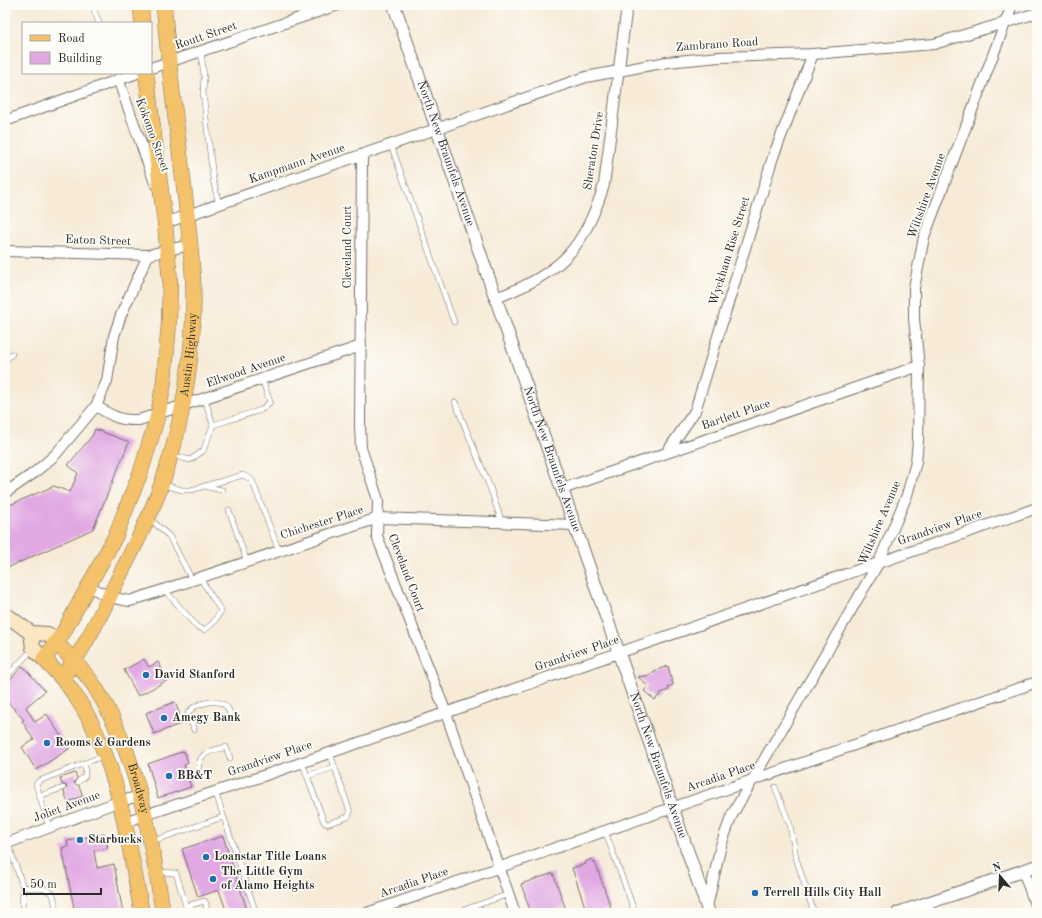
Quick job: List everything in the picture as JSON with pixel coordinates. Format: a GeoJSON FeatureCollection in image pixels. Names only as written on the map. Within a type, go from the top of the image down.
{"type":"FeatureCollection","features":[{"type":"Feature","properties":{"kind":"main road"},"geometry":{"type":"LineString","coordinates":[[141,5],[142,22]]}},
{"type":"Feature","properties":{"kind":"main road","name":"Austin Highway"},"geometry":{"type":"LineString","coordinates":[[62,678],[74,662],[109,597],[148,518],[171,454],[187,384],[192,324],[193,280],[187,216],[168,62],[164,5]]}},
{"type":"Feature","properties":{"kind":"main road","name":"Austin Highway"},"geometry":{"type":"LineString","coordinates":[[44,659],[57,642],[115,537],[129,503],[158,415],[164,381],[169,323],[170,281],[165,223],[146,74]]}},
{"type":"Feature","properties":{"kind":"main road","name":"Broadway"},"geometry":{"type":"LineString","coordinates":[[7,619],[31,633],[48,634],[57,642],[94,685],[114,722],[130,762],[140,796],[156,871],[163,913]]}},
{"type":"Feature","properties":{"kind":"main road"},"geometry":{"type":"LineString","coordinates":[[31,633],[33,648]]}},
{"type":"Feature","properties":{"kind":"main road","name":"Broadway"},"geometry":{"type":"LineString","coordinates":[[33,648],[62,678],[74,694],[99,738],[106,754],[113,772],[120,801],[142,913]]}},
{"type":"Feature","properties":{"kind":"street","name":"Routt Street"},"geometry":{"type":"LineString","coordinates":[[152,68],[338,5]]}},
{"type":"Feature","properties":{"kind":"street","name":"North New Braunfels Avenue"},"geometry":{"type":"LineString","coordinates":[[394,5],[708,910]]}},
{"type":"Feature","properties":{"kind":"street","name":"Sheraton Drive"},"geometry":{"type":"LineString","coordinates":[[496,298],[520,289],[558,266],[572,252],[590,222],[604,184],[627,5]]}},
{"type":"Feature","properties":{"kind":"street","name":"Wiltshire Avenue"},"geometry":{"type":"LineString","coordinates":[[708,910],[721,845],[732,815],[879,562],[907,495],[916,462],[920,412],[919,366],[914,318],[914,288],[924,237],[1012,5]]}},
{"type":"Feature","properties":{"kind":"street","name":"Zambrano Road"},"geometry":{"type":"LineString","coordinates":[[437,129],[586,77],[667,62],[719,57],[813,54],[934,44],[1005,24],[1037,12]]}},
{"type":"Feature","properties":{"kind":"street","name":"Wyckham Rise Street"},"geometry":{"type":"LineString","coordinates":[[667,452],[695,410],[772,156],[813,54]]}},
{"type":"Feature","properties":{"kind":"street"},"geometry":{"type":"LineString","coordinates":[[5,121],[117,76],[130,74]]}},
{"type":"Feature","properties":{"kind":"street","name":"Kokomo Street"},"geometry":{"type":"LineString","coordinates":[[117,76],[161,200]]}},
{"type":"Feature","properties":{"kind":"street","name":"Kampmann Avenue"},"geometry":{"type":"LineString","coordinates":[[165,223],[437,129]]}},
{"type":"Feature","properties":{"kind":"street","name":"Cleveland Court"},"geometry":{"type":"LineString","coordinates":[[362,155],[361,448],[378,500],[377,536],[446,713],[515,913]]}},
{"type":"Feature","properties":{"kind":"street","name":"Eaton Street"},"geometry":{"type":"LineString","coordinates":[[5,251],[148,255],[189,245]]}},
{"type":"Feature","properties":{"kind":"street"},"geometry":{"type":"LineString","coordinates":[[5,493],[34,473],[55,455],[96,406],[107,381],[114,336],[121,315],[148,255]]}},
{"type":"Feature","properties":{"kind":"street","name":"Ellwood Avenue"},"geometry":{"type":"LineString","coordinates":[[96,406],[110,415],[125,421],[139,420],[182,407],[361,346]]}},
{"type":"Feature","properties":{"kind":"street","name":"Bartlett Place"},"geometry":{"type":"LineString","coordinates":[[562,489],[919,366]]}},
{"type":"Feature","properties":{"kind":"street","name":"Grandview Place"},"geometry":{"type":"LineString","coordinates":[[124,822],[330,753],[1037,508]]}},
{"type":"Feature","properties":{"kind":"street","name":"Chichester Place"},"geometry":{"type":"LineString","coordinates":[[89,586],[109,597],[130,601],[378,518],[574,525]]}},
{"type":"Feature","properties":{"kind":"street","name":"Arcadia Place"},"geometry":{"type":"LineString","coordinates":[[367,913],[387,910],[672,807],[1037,682]]}},
{"type":"Feature","properties":{"kind":"street","name":"Joliet Avenue"},"geometry":{"type":"LineString","coordinates":[[6,843],[120,801],[140,796]]}},
{"type":"Feature","properties":{"kind":"street"},"geometry":{"type":"LineString","coordinates":[[898,913],[1037,866]]}},
{"type":"Feature","properties":{"kind":"street"},"geometry":{"type":"LineString","coordinates":[[1023,870],[1037,910]]}},
{"type":"Feature","properties":{"kind":"lane"},"geometry":{"type":"LineString","coordinates":[[92,5],[99,22]]}},
{"type":"Feature","properties":{"kind":"lane"},"geometry":{"type":"LineString","coordinates":[[201,51],[204,77],[202,92],[213,179],[219,205]]}},
{"type":"Feature","properties":{"kind":"lane"},"geometry":{"type":"LineString","coordinates":[[391,145],[454,322]]}},
{"type":"Feature","properties":{"kind":"lane"},"geometry":{"type":"LineString","coordinates":[[5,361],[12,354]]}},
{"type":"Feature","properties":{"kind":"lane"},"geometry":{"type":"LineString","coordinates":[[213,425],[261,410],[270,402],[262,379]]}},
{"type":"Feature","properties":{"kind":"lane"},"geometry":{"type":"LineString","coordinates":[[171,454],[190,460],[203,451],[213,425],[205,399]]}},
{"type":"Feature","properties":{"kind":"lane"},"geometry":{"type":"LineString","coordinates":[[455,402],[491,490],[502,523]]}},
{"type":"Feature","properties":{"kind":"lane"},"geometry":{"type":"LineString","coordinates":[[161,484],[182,490],[207,487],[243,475],[252,480],[279,551]]}},
{"type":"Feature","properties":{"kind":"lane"},"geometry":{"type":"LineString","coordinates":[[207,487],[222,490]]}},
{"type":"Feature","properties":{"kind":"lane"},"geometry":{"type":"LineString","coordinates":[[229,510],[247,562]]}},
{"type":"Feature","properties":{"kind":"lane"},"geometry":{"type":"LineString","coordinates":[[148,518],[169,536],[196,579],[221,611],[213,623],[205,630],[197,627],[164,589]]}},
{"type":"Feature","properties":{"kind":"lane"},"geometry":{"type":"LineString","coordinates":[[5,678],[33,648]]}},
{"type":"Feature","properties":{"kind":"lane"},"geometry":{"type":"LineString","coordinates":[[194,730],[188,713],[191,709],[207,702],[219,702],[227,708],[231,717]]}},
{"type":"Feature","properties":{"kind":"lane"},"geometry":{"type":"LineString","coordinates":[[198,771],[198,761],[202,755],[226,747],[230,758]]}},
{"type":"Feature","properties":{"kind":"lane"},"geometry":{"type":"LineString","coordinates":[[302,762],[324,822],[328,824],[348,817],[350,812],[330,753]]}},
{"type":"Feature","properties":{"kind":"lane"},"geometry":{"type":"LineString","coordinates":[[49,828],[38,796],[36,784],[39,781],[106,754]]}},
{"type":"Feature","properties":{"kind":"lane"},"geometry":{"type":"LineString","coordinates":[[78,782],[85,776],[85,763]]}},
{"type":"Feature","properties":{"kind":"lane"},"geometry":{"type":"LineString","coordinates":[[307,776],[335,767]]}},
{"type":"Feature","properties":{"kind":"lane"},"geometry":{"type":"LineString","coordinates":[[775,787],[790,825],[796,858],[814,913]]}},
{"type":"Feature","properties":{"kind":"lane"},"geometry":{"type":"LineString","coordinates":[[38,796],[63,788]]}},
{"type":"Feature","properties":{"kind":"lane"},"geometry":{"type":"LineString","coordinates":[[215,791],[256,913]]}},
{"type":"Feature","properties":{"kind":"lane"},"geometry":{"type":"LineString","coordinates":[[150,842],[223,817]]}},
{"type":"Feature","properties":{"kind":"lane"},"geometry":{"type":"LineString","coordinates":[[605,831],[632,907]]}},
{"type":"Feature","properties":{"kind":"lane"},"geometry":{"type":"LineString","coordinates":[[6,843],[23,888],[22,913]]}},
{"type":"Feature","properties":{"kind":"lane"},"geometry":{"type":"LineString","coordinates":[[156,871],[176,873],[188,913]]}},
{"type":"Feature","properties":{"kind":"lane"},"geometry":{"type":"LineString","coordinates":[[23,888],[45,889],[53,894],[57,913]]}},
{"type":"Feature","properties":{"kind":"lane"},"geometry":{"type":"LineString","coordinates":[[455,913],[509,894]]}},
{"type":"Feature","properties":{"kind":"lane"},"geometry":{"type":"LineString","coordinates":[[186,906],[205,901],[208,913]]}},
{"type":"Feature","properties":{"kind":"building"},"geometry":{"type":"Polygon","coordinates":[[[95,429],[129,442],[93,529],[5,569],[5,507],[54,486],[70,492],[78,473],[68,465],[92,436],[95,429]]]}},
{"type":"Feature","properties":{"kind":"building","name":"David Stanford"},"geometry":{"type":"Polygon","coordinates":[[[144,659],[149,667],[158,662],[168,680],[138,696],[124,670],[144,659]]]}},
{"type":"Feature","properties":{"kind":"building"},"geometry":{"type":"Polygon","coordinates":[[[23,666],[45,691],[26,707],[35,722],[47,714],[69,749],[36,770],[22,747],[34,740],[22,721],[24,720],[5,699],[5,685],[23,666]]]}},
{"type":"Feature","properties":{"kind":"building"},"geometry":{"type":"Polygon","coordinates":[[[668,666],[673,685],[668,687],[669,690],[661,693],[655,700],[644,691],[648,686],[638,677],[650,675],[654,671],[668,666]]]}},
{"type":"Feature","properties":{"kind":"building","name":"Amegy Bank"},"geometry":{"type":"Polygon","coordinates":[[[175,702],[183,723],[154,734],[146,713],[175,702]]]}},
{"type":"Feature","properties":{"kind":"building","name":"BB&T"},"geometry":{"type":"Polygon","coordinates":[[[184,751],[188,763],[184,765],[191,787],[158,798],[148,764],[184,751]]]}},
{"type":"Feature","properties":{"kind":"building"},"geometry":{"type":"Polygon","coordinates":[[[75,773],[77,778],[74,783],[79,786],[83,796],[68,802],[64,792],[67,786],[62,784],[60,778],[75,773]]]}},
{"type":"Feature","properties":{"kind":"building"},"geometry":{"type":"Polygon","coordinates":[[[105,834],[108,848],[94,851],[97,868],[114,864],[123,913],[75,913],[62,848],[68,847],[67,841],[105,834]]]}},
{"type":"Feature","properties":{"kind":"building"},"geometry":{"type":"Polygon","coordinates":[[[223,836],[248,913],[227,913],[219,890],[198,897],[182,849],[223,836]]]}},
{"type":"Feature","properties":{"kind":"building"},"geometry":{"type":"Polygon","coordinates":[[[592,859],[594,863],[595,862],[611,908],[597,913],[587,913],[572,868],[586,864],[585,862],[592,859]]]}},
{"type":"Feature","properties":{"kind":"building"},"geometry":{"type":"Polygon","coordinates":[[[553,873],[565,907],[548,913],[531,913],[521,884],[553,873]]]}},
{"type":"Feature","properties":{"kind":"place","name":"David Stanford"},"geometry":{"type":"Point","coordinates":[146,675]}},
{"type":"Feature","properties":{"kind":"place","name":"Amegy Bank"},"geometry":{"type":"Point","coordinates":[164,718]}},
{"type":"Feature","properties":{"kind":"place","name":"Rooms & Gardens"},"geometry":{"type":"Point","coordinates":[47,743]}},
{"type":"Feature","properties":{"kind":"place","name":"BB&T"},"geometry":{"type":"Point","coordinates":[169,776]}},
{"type":"Feature","properties":{"kind":"place","name":"Starbucks"},"geometry":{"type":"Point","coordinates":[80,840]}},
{"type":"Feature","properties":{"kind":"place","name":"Loanstar Title Loans"},"geometry":{"type":"Point","coordinates":[206,857]}},
{"type":"Feature","properties":{"kind":"place","name":"The Little Gym of Alamo Heights"},"geometry":{"type":"Point","coordinates":[213,879]}},
{"type":"Feature","properties":{"kind":"place","name":"Terrell Hills City Hall"},"geometry":{"type":"Point","coordinates":[755,893]}}]}
